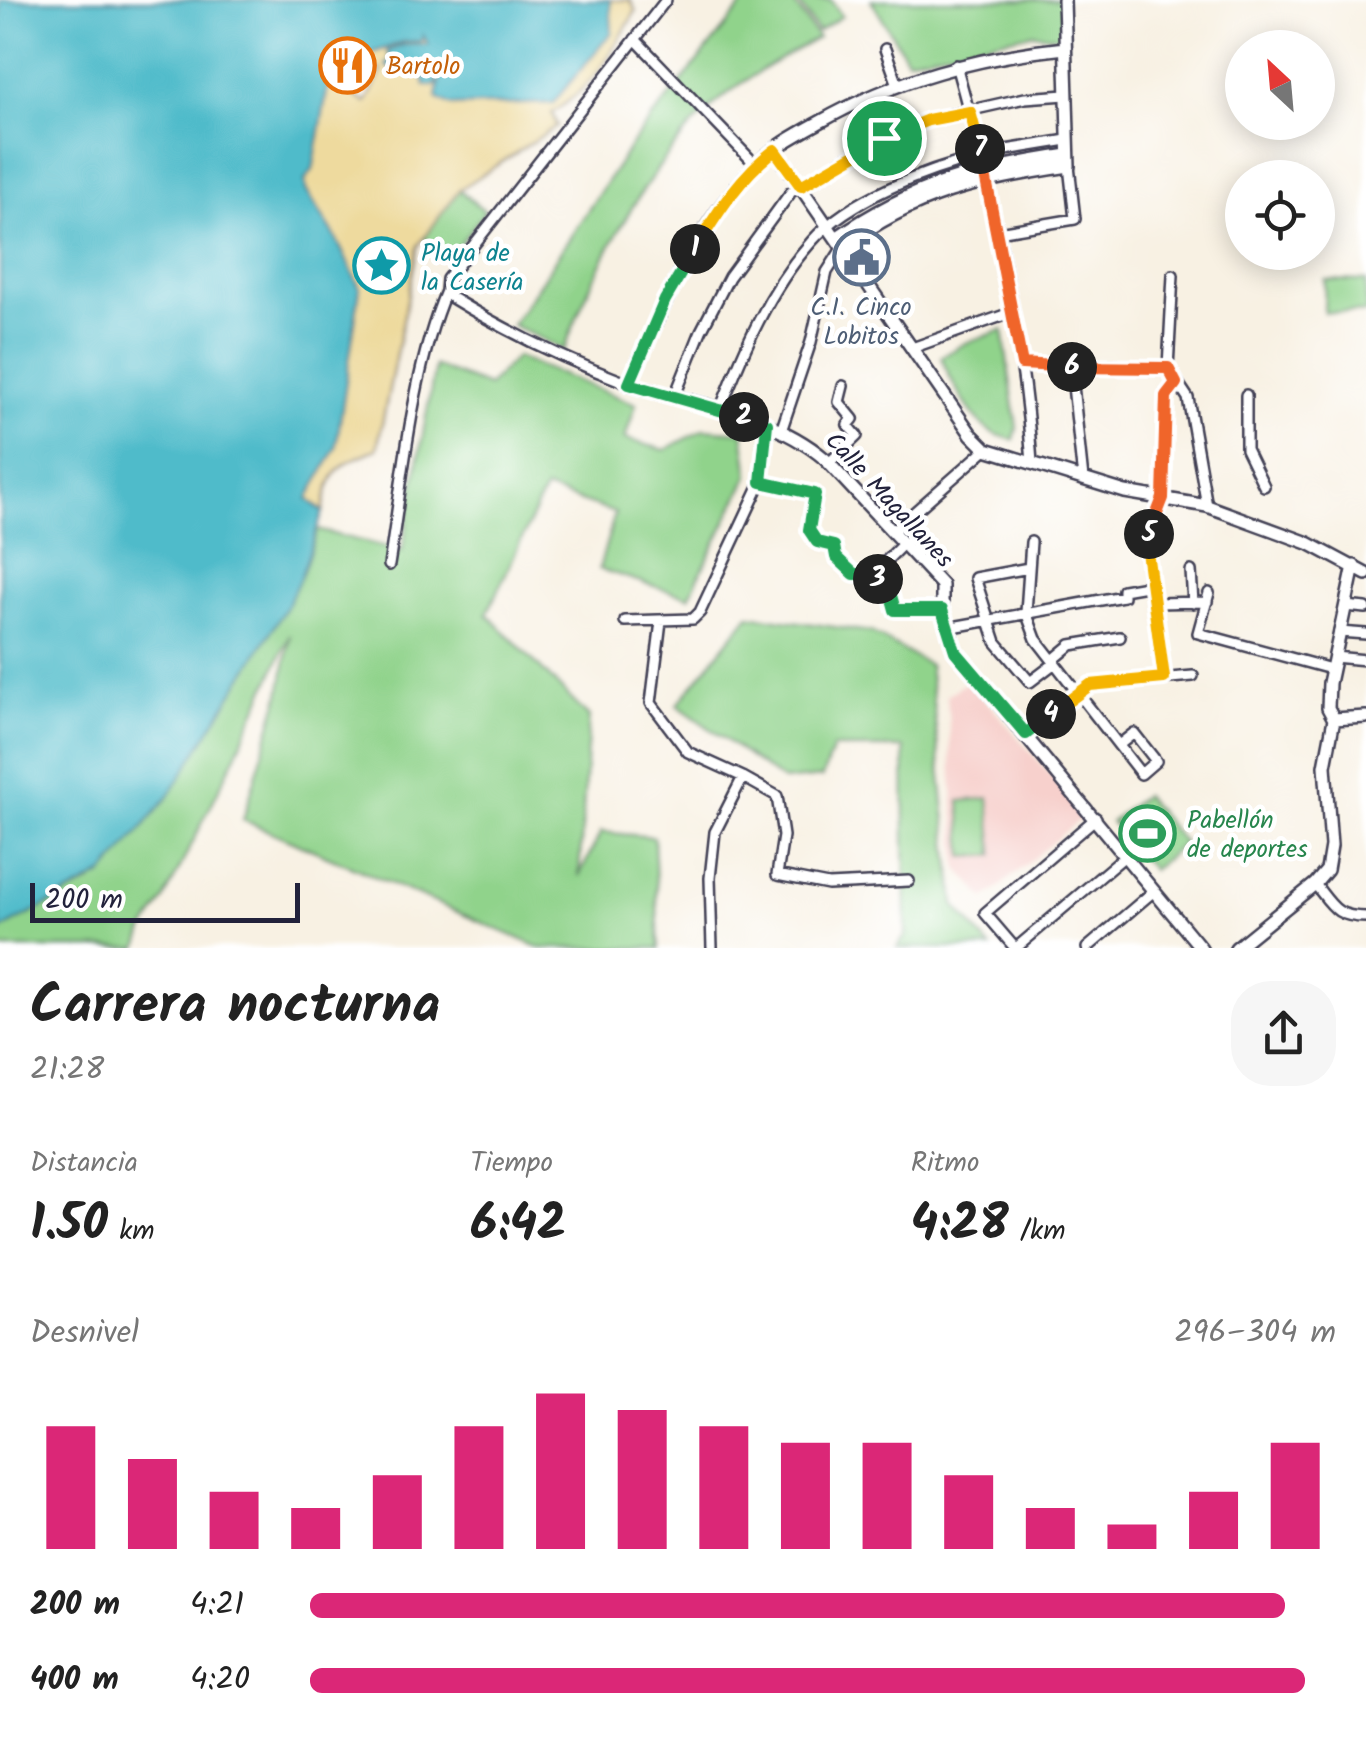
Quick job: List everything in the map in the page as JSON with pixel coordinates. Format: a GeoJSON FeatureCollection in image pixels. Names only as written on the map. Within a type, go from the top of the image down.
{"type":"FeatureCollection","features":[{"type":"Feature","properties":{"kind":"street"},"geometry":{"type":"LineString","coordinates":[[388,565],[433,322],[447,280],[666,0]]}},
{"type":"Feature","properties":{"kind":"street"},"geometry":{"type":"LineString","coordinates":[[998,232],[1075,219],[1067,140],[1064,0]]}},
{"type":"Feature","properties":{"kind":"street"},"geometry":{"type":"LineString","coordinates":[[635,38],[756,164]]}},
{"type":"Feature","properties":{"kind":"street"},"geometry":{"type":"LineString","coordinates":[[446,291],[508,332],[629,384],[665,300],[688,259],[721,206],[756,164],[835,113],[898,85],[956,64],[1065,48]]}},
{"type":"Feature","properties":{"kind":"street"},"geometry":{"type":"LineString","coordinates":[[885,49],[898,85]]}},
{"type":"Feature","properties":{"kind":"street"},"geometry":{"type":"LineString","coordinates":[[956,64],[998,232],[1022,364],[1032,462]]}},
{"type":"Feature","properties":{"kind":"street"},"geometry":{"type":"LineString","coordinates":[[674,398],[701,330],[729,278],[790,192],[884,138],[928,120],[1026,98],[1066,95]]}},
{"type":"Feature","properties":{"kind":"street"},"geometry":{"type":"LineString","coordinates":[[720,410],[746,344],[812,241],[836,237],[924,188],[984,164],[1067,140]]}},
{"type":"Feature","properties":{"kind":"street"},"geometry":{"type":"LineString","coordinates":[[775,150],[970,434],[986,448],[1083,479],[1207,506],[1295,538],[1366,574]]}},
{"type":"Feature","properties":{"kind":"street"},"geometry":{"type":"LineString","coordinates":[[984,164],[1069,161]]}},
{"type":"Feature","properties":{"kind":"street"},"geometry":{"type":"LineString","coordinates":[[781,430],[810,342],[836,237]]}},
{"type":"Feature","properties":{"kind":"street"},"geometry":{"type":"LineString","coordinates":[[1173,275],[1168,368],[1188,398],[1207,506]]}},
{"type":"Feature","properties":{"kind":"street"},"geometry":{"type":"LineString","coordinates":[[912,348],[1013,312]]}},
{"type":"Feature","properties":{"kind":"street"},"geometry":{"type":"LineString","coordinates":[[1022,364],[1168,368]]}},
{"type":"Feature","properties":{"kind":"street"},"geometry":{"type":"LineString","coordinates":[[1071,367],[1083,479]]}},
{"type":"Feature","properties":{"kind":"street"},"geometry":{"type":"LineString","coordinates":[[1164,678],[1146,544],[1163,498],[1166,396],[1176,383]]}},
{"type":"Feature","properties":{"kind":"street","name":"Calle Magallanes"},"geometry":{"type":"LineString","coordinates":[[629,384],[767,424],[803,440],[829,463],[942,584],[942,610],[955,651],[1201,948]]}},
{"type":"Feature","properties":{"kind":"street"},"geometry":{"type":"LineString","coordinates":[[829,463],[858,436],[848,425],[853,419],[838,402],[844,386]]}},
{"type":"Feature","properties":{"kind":"street"},"geometry":{"type":"LineString","coordinates":[[1246,394],[1246,449],[1264,486]]}},
{"type":"Feature","properties":{"kind":"street"},"geometry":{"type":"LineString","coordinates":[[625,622],[693,620],[700,612],[761,482],[767,424]]}},
{"type":"Feature","properties":{"kind":"street"},"geometry":{"type":"LineString","coordinates":[[894,530],[986,448]]}},
{"type":"Feature","properties":{"kind":"street"},"geometry":{"type":"LineString","coordinates":[[761,482],[815,494],[809,530],[817,542],[834,546],[836,557],[854,574],[873,574],[889,588],[895,610],[942,610]]}},
{"type":"Feature","properties":{"kind":"street"},"geometry":{"type":"LineString","coordinates":[[873,574],[906,542]]}},
{"type":"Feature","properties":{"kind":"street"},"geometry":{"type":"LineString","coordinates":[[1031,542],[1026,612],[1036,639],[1141,774],[1156,761],[1134,734],[1119,745]]}},
{"type":"Feature","properties":{"kind":"street"},"geometry":{"type":"LineString","coordinates":[[1236,948],[1315,884],[1326,870],[1331,846],[1325,766],[1334,719],[1328,708],[1333,663],[1354,566]]}},
{"type":"Feature","properties":{"kind":"street"},"geometry":{"type":"LineString","coordinates":[[1029,568],[975,578],[996,642],[1030,682],[1071,645],[1120,637]]}},
{"type":"Feature","properties":{"kind":"street"},"geometry":{"type":"LineString","coordinates":[[1191,571],[1192,603]]}},
{"type":"Feature","properties":{"kind":"street"},"geometry":{"type":"LineString","coordinates":[[947,628],[1152,585]]}},
{"type":"Feature","properties":{"kind":"street"},"geometry":{"type":"LineString","coordinates":[[1155,604],[1192,603],[1208,598],[1198,633],[1333,663],[1366,660]]}},
{"type":"Feature","properties":{"kind":"street"},"geometry":{"type":"LineString","coordinates":[[1345,606],[1366,608]]}},
{"type":"Feature","properties":{"kind":"street"},"geometry":{"type":"LineString","coordinates":[[661,621],[650,703],[688,752],[777,796],[783,836],[777,875],[828,885],[909,880]]}},
{"type":"Feature","properties":{"kind":"street"},"geometry":{"type":"LineString","coordinates":[[1339,632],[1366,634]]}},
{"type":"Feature","properties":{"kind":"street"},"geometry":{"type":"LineString","coordinates":[[1026,734],[1090,685],[1193,676]]}},
{"type":"Feature","properties":{"kind":"street"},"geometry":{"type":"LineString","coordinates":[[1334,719],[1366,717]]}},
{"type":"Feature","properties":{"kind":"street"},"geometry":{"type":"LineString","coordinates":[[712,948],[710,878],[715,832],[743,776]]}},
{"type":"Feature","properties":{"kind":"street"},"geometry":{"type":"LineString","coordinates":[[1096,818],[986,914],[1016,948],[1126,855]]}},
{"type":"Feature","properties":{"kind":"street"},"geometry":{"type":"LineString","coordinates":[[1315,884],[1336,911],[1346,917],[1366,917]]}},
{"type":"Feature","properties":{"kind":"street"},"geometry":{"type":"LineString","coordinates":[[1087,948],[1154,890]]}},
{"type":"Feature","properties":{"kind":"shaded area"},"geometry":{"type":"Polygon","coordinates":[[[969,681],[1085,815],[985,899],[958,869],[947,695],[969,681]]]}},
{"type":"Feature","properties":{"kind":"green space"},"geometry":{"type":"Polygon","coordinates":[[[747,0],[792,0],[818,38],[730,92],[682,138],[622,225],[564,350],[512,325],[633,142],[747,0]]]}},
{"type":"Feature","properties":{"kind":"green space"},"geometry":{"type":"Polygon","coordinates":[[[797,0],[831,0],[842,16],[818,32],[797,0]]]}},
{"type":"Feature","properties":{"kind":"green space"},"geometry":{"type":"Polygon","coordinates":[[[871,0],[1063,0],[1065,38],[1034,33],[907,59],[871,0]]]}},
{"type":"Feature","properties":{"kind":"green space"},"geometry":{"type":"Polygon","coordinates":[[[459,190],[485,211],[450,257],[424,238],[459,190]]]}},
{"type":"Feature","properties":{"kind":"green space"},"geometry":{"type":"Polygon","coordinates":[[[1325,280],[1366,281],[1366,313],[1324,312],[1325,280]]]}},
{"type":"Feature","properties":{"kind":"green space"},"geometry":{"type":"Polygon","coordinates":[[[1003,330],[1017,428],[1014,440],[991,432],[976,418],[941,357],[1003,330]]]}},
{"type":"Feature","properties":{"kind":"green space"},"geometry":{"type":"Polygon","coordinates":[[[516,357],[636,404],[625,439],[665,450],[704,429],[743,432],[749,475],[689,597],[599,569],[615,513],[545,489],[487,614],[589,717],[579,876],[601,832],[654,837],[659,948],[541,948],[243,820],[280,694],[290,635],[234,759],[138,948],[0,948],[0,930],[91,882],[102,869],[301,576],[317,530],[402,551],[435,366],[488,386],[516,357]]]}},
{"type":"Feature","properties":{"kind":"green space"},"geometry":{"type":"Polygon","coordinates":[[[749,615],[871,632],[929,665],[955,905],[991,948],[897,948],[906,935],[904,748],[833,748],[822,777],[783,781],[677,705],[749,615]]]}},
{"type":"Feature","properties":{"kind":"green space","name":"Pabellón de deportes"},"geometry":{"type":"Polygon","coordinates":[[[1144,795],[1184,843],[1152,870],[1111,822],[1144,795]]]}},
{"type":"Feature","properties":{"kind":"green space"},"geometry":{"type":"Polygon","coordinates":[[[989,798],[994,855],[964,857],[960,801],[989,798]]]}},
{"type":"Feature","properties":{"kind":"sand","name":"Playa de la Casería"},"geometry":{"type":"Polygon","coordinates":[[[597,0],[630,0],[636,11],[601,68],[552,113],[557,126],[459,190],[418,246],[377,449],[338,470],[323,512],[308,500],[304,186],[332,63],[348,91],[366,103],[382,71],[341,46],[422,33],[442,68],[597,0]]]}},
{"type":"Feature","properties":{"kind":"water"},"geometry":{"type":"Polygon","coordinates":[[[0,0],[610,0],[612,32],[553,103],[452,106],[437,98],[442,66],[434,70],[437,85],[425,86],[422,74],[414,67],[391,69],[386,65],[390,58],[387,51],[403,45],[428,44],[423,35],[422,41],[403,42],[364,56],[339,50],[332,63],[313,170],[305,180],[306,190],[335,236],[360,288],[336,448],[308,499],[323,512],[301,576],[286,607],[169,796],[104,874],[0,930],[0,0]]]}},
{"type":"Feature","properties":{"kind":"place","name":"Bartolo"},"geometry":{"type":"Point","coordinates":[347,65]}},
{"type":"Feature","properties":{"kind":"place","name":"C.I. Cinco Lobitos"},"geometry":{"type":"Point","coordinates":[861,257]}},
{"type":"Feature","properties":{"kind":"place","name":"Playa de la Casería"},"geometry":{"type":"Point","coordinates":[382,266]}},
{"type":"Feature","properties":{"kind":"place","name":"Pabellón de deportes"},"geometry":{"type":"Point","coordinates":[1148,833]}},
{"type":"Feature","properties":{"kind":"route"},"geometry":{"type":"LineString","coordinates":[[970,112],[998,232],[1022,364],[1168,368],[1176,383],[1166,396],[1163,498],[1146,544],[1164,678],[1090,685],[1026,734],[955,651],[942,610],[895,610],[889,588],[873,574],[854,574],[836,557],[834,546],[817,542],[809,530],[815,494],[761,482],[767,424],[629,384],[665,300],[688,259],[721,206],[756,164],[775,150],[801,186],[884,138],[928,120],[970,112]]}}]}
